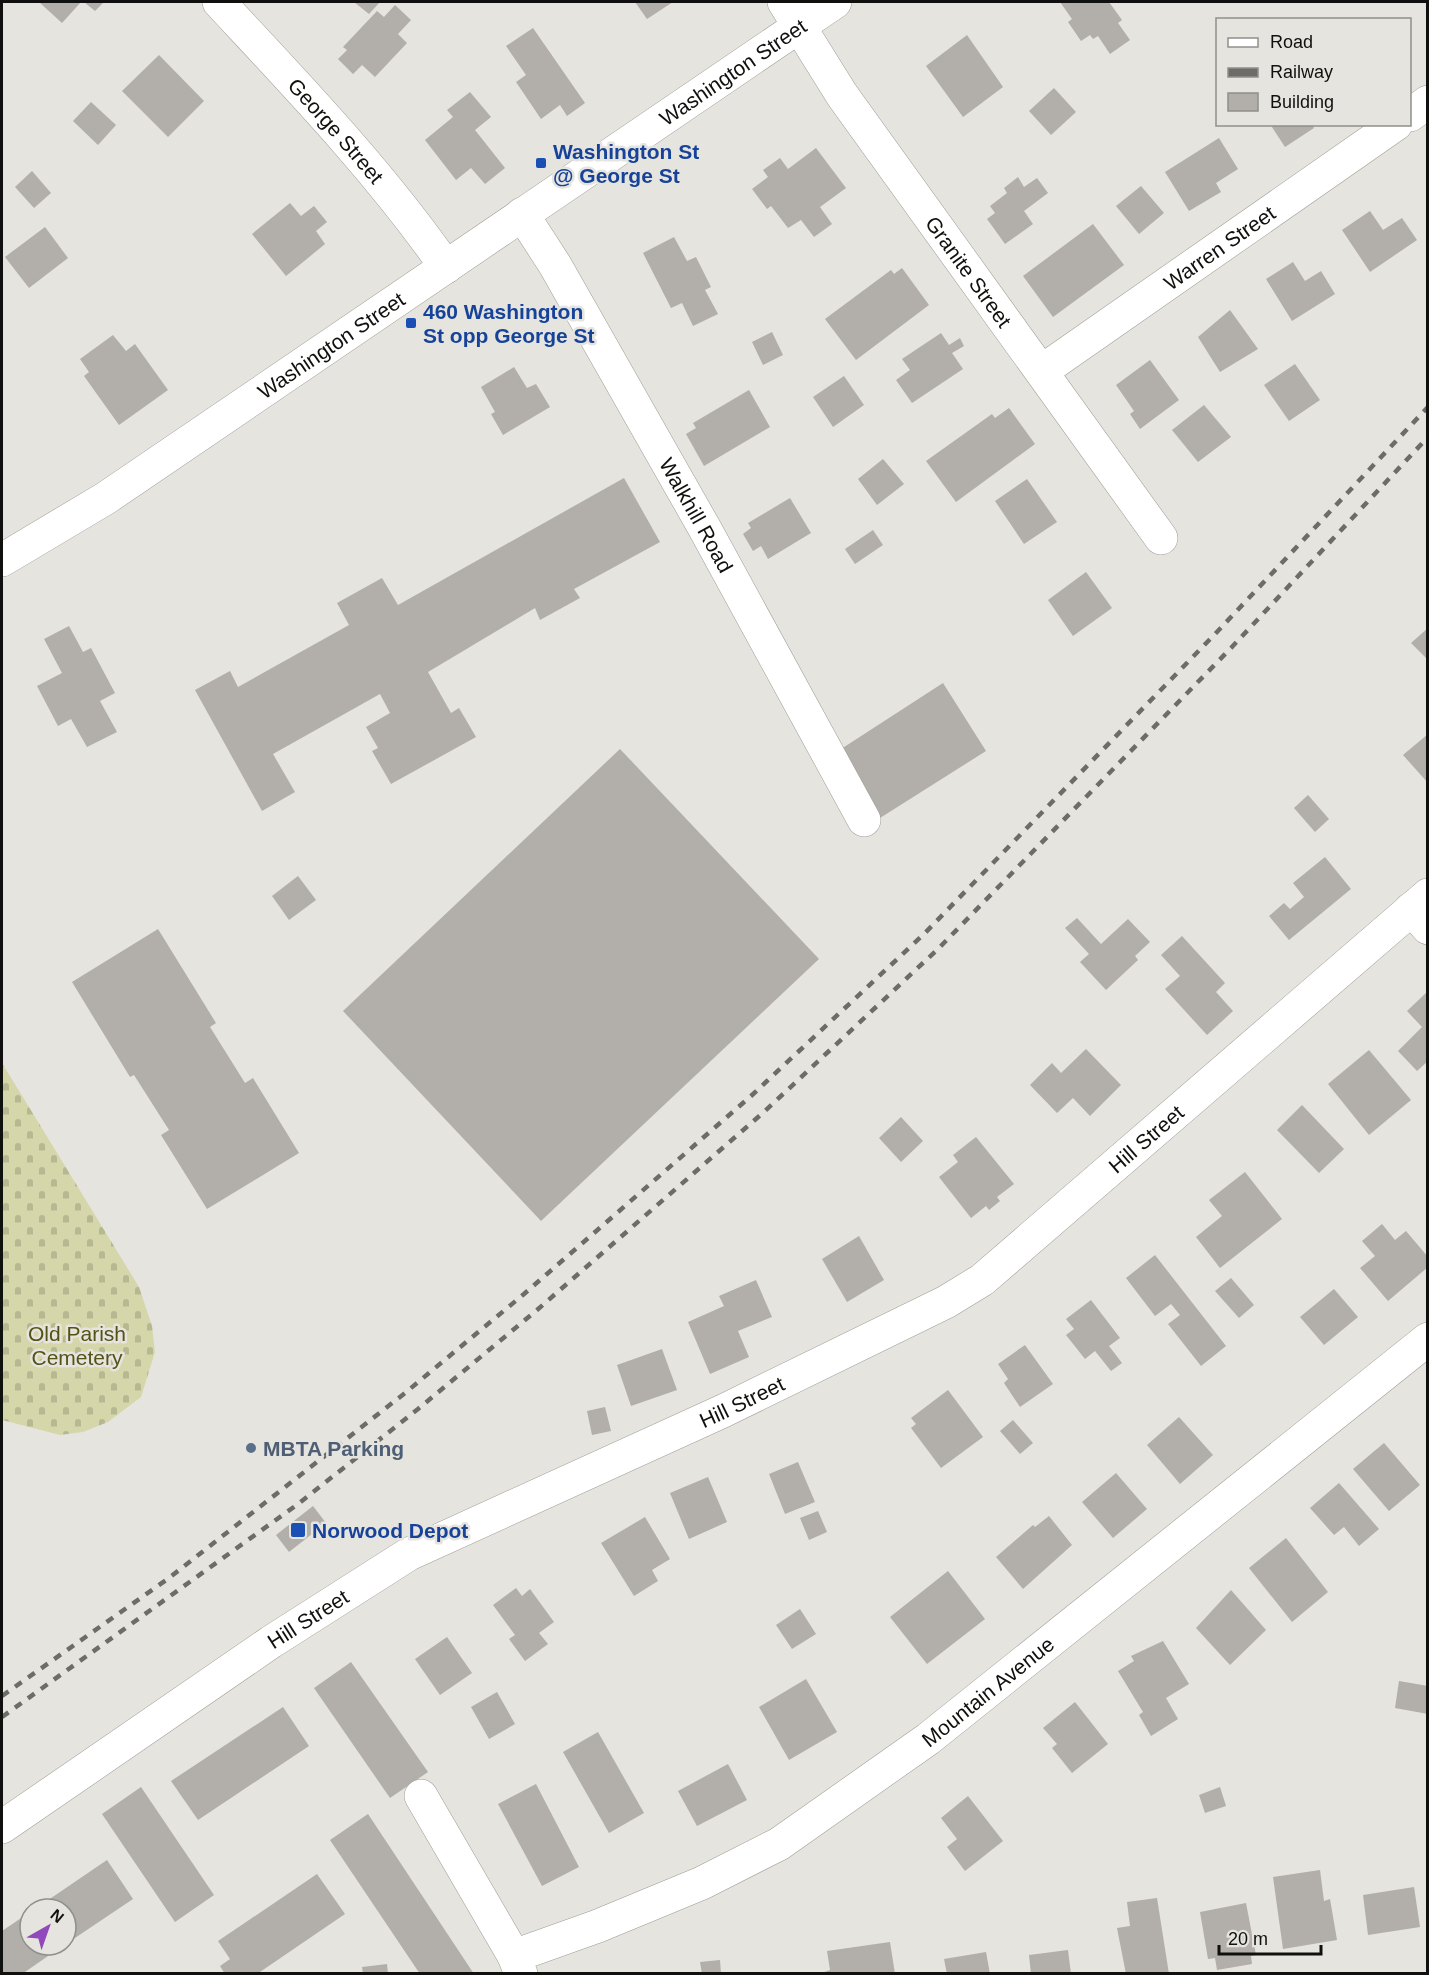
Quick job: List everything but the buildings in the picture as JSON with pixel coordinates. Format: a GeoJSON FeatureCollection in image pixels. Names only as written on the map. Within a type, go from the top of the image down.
{"type":"FeatureCollection","features":[{"type":"Feature","properties":{"kind":"street","name":"George Street"},"geometry":{"type":"LineString","coordinates":[[219,2],[316,107],[412,218],[446,267]]}},
{"type":"Feature","properties":{"kind":"street","name":"Washington Street"},"geometry":{"type":"LineString","coordinates":[[2,560],[106,498],[446,267],[522,214],[792,14],[835,2]]}},
{"type":"Feature","properties":{"kind":"street","name":"Granite Street"},"geometry":{"type":"LineString","coordinates":[[792,14],[842,95],[1161,538]]}},
{"type":"Feature","properties":{"kind":"street"},"geometry":{"type":"LineString","coordinates":[[1411,114],[1428,102]]}},
{"type":"Feature","properties":{"kind":"street","name":"Warren Street"},"geometry":{"type":"LineString","coordinates":[[1042,371],[1393,126]]}},
{"type":"Feature","properties":{"kind":"street","name":"Walkhill Road"},"geometry":{"type":"LineString","coordinates":[[522,214],[555,265],[710,538],[864,820]]}},
{"type":"Feature","properties":{"kind":"street","name":"Hill Street"},"geometry":{"type":"LineString","coordinates":[[2,1827],[271,1642],[409,1554],[723,1411],[946,1302],[982,1280],[1422,911]]}},
{"type":"Feature","properties":{"kind":"street","name":"Mountain Avenue"},"geometry":{"type":"LineString","coordinates":[[518,1965],[598,1926],[702,1883],[779,1844],[928,1739],[1428,1339]]}},
{"type":"Feature","properties":{"kind":"street"},"geometry":{"type":"LineString","coordinates":[[422,1797],[518,1965]]}},
{"type":"Feature","properties":{"kind":"green space","name":"Old Parish Cemetery"},"geometry":{"type":"Polygon","coordinates":[[[2,1063],[139,1287],[152,1326],[155,1352],[141,1397],[108,1422],[83,1432],[60,1435],[2,1420],[2,1063]]]}},
{"type":"Feature","properties":{"kind":"railway"},"geometry":{"type":"LineString","coordinates":[[2,1696],[169,1578],[405,1393],[524,1294],[751,1096],[925,933],[1216,633],[1428,407]]}},
{"type":"Feature","properties":{"kind":"railway"},"geometry":{"type":"LineString","coordinates":[[2,1717],[298,1504],[418,1409],[537,1310],[765,1111],[939,948],[1231,648],[1428,437]]}},
{"type":"Feature","properties":{"kind":"place","name":"Washington St @ George St"},"geometry":{"type":"Point","coordinates":[541,163]}},
{"type":"Feature","properties":{"kind":"place","name":"460 Washington St opp George St"},"geometry":{"type":"Point","coordinates":[411,323]}},
{"type":"Feature","properties":{"kind":"place","name":"MBTA Parking"},"geometry":{"type":"Point","coordinates":[251,1448]}},
{"type":"Feature","properties":{"kind":"place","name":"Norwood Depot"},"geometry":{"type":"Point","coordinates":[298,1530]}}]}
